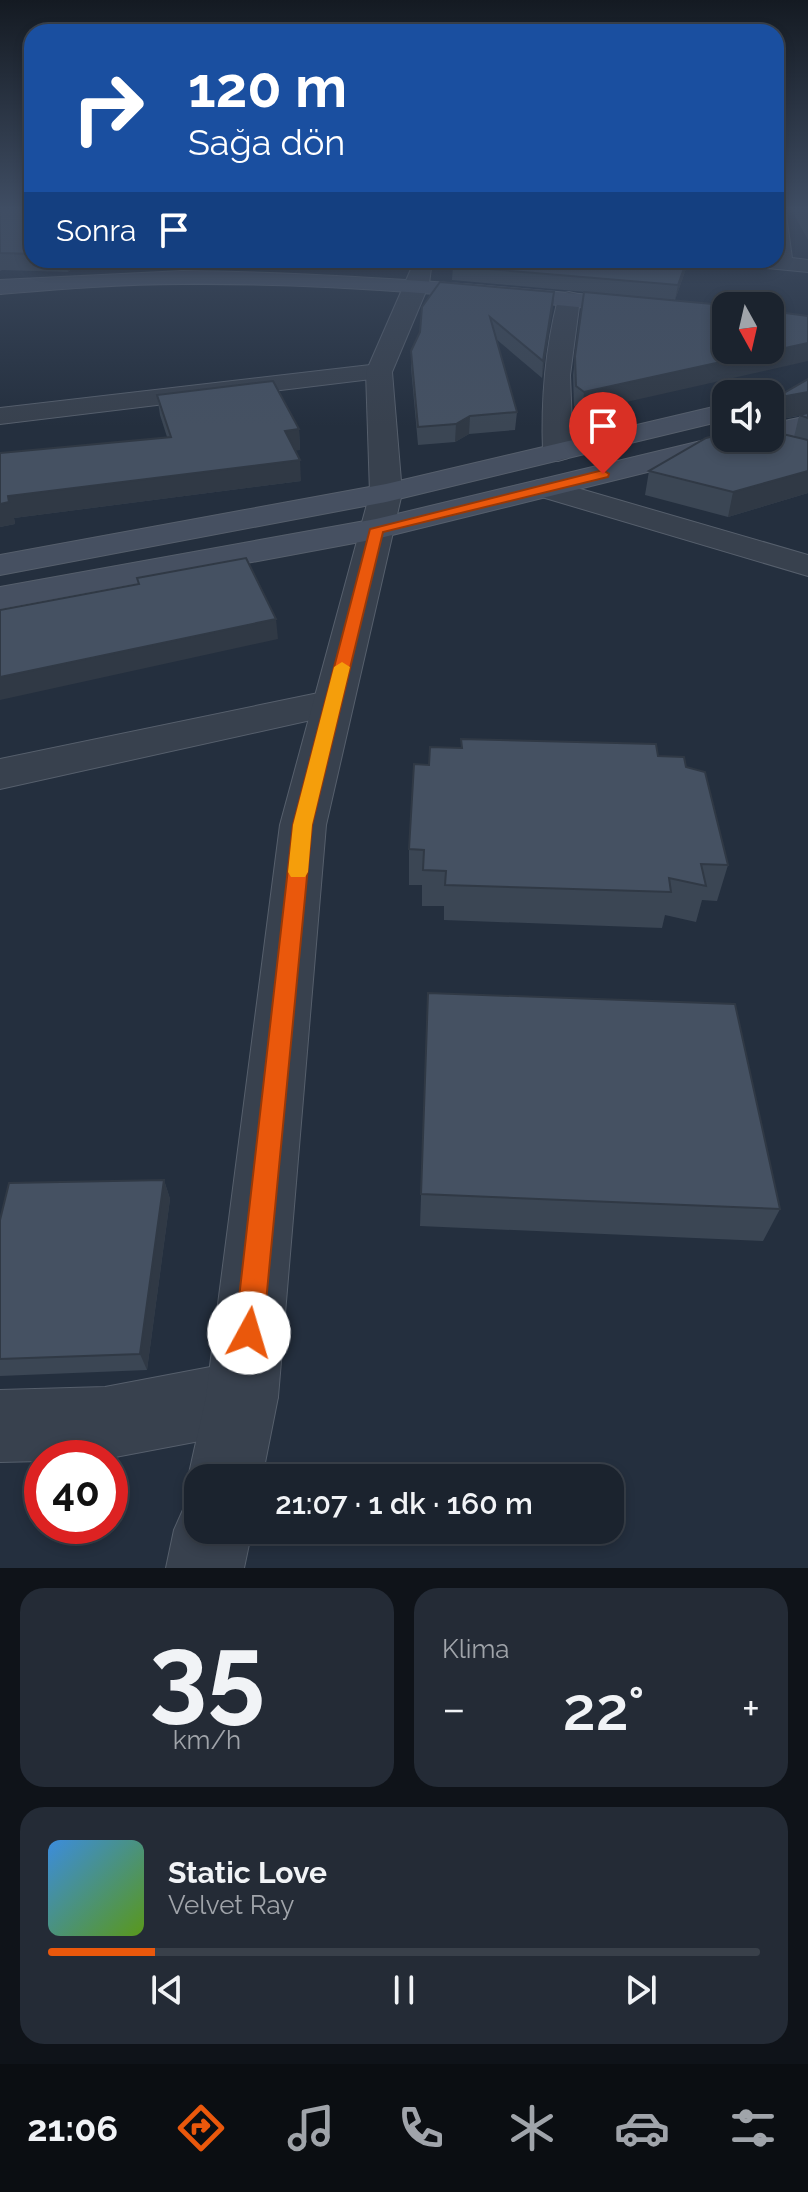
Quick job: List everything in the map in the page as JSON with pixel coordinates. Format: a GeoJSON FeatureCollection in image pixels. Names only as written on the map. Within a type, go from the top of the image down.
{"type":"FeatureCollection","features":[{"type":"Feature","properties":{"kind":"main road"},"geometry":{"type":"LineString","coordinates":[[0,287],[177,280]]}},
{"type":"Feature","properties":{"kind":"main road"},"geometry":{"type":"LineString","coordinates":[[467,280],[569,299],[712,314]]}},
{"type":"Feature","properties":{"kind":"main road"},"geometry":{"type":"LineString","coordinates":[[0,598],[381,511],[558,452],[712,415]]}},
{"type":"Feature","properties":{"kind":"main road"},"geometry":{"type":"LineString","coordinates":[[784,430],[808,424]]}},
{"type":"Feature","properties":{"kind":"main road"},"geometry":{"type":"LineString","coordinates":[[0,565],[546,488],[712,447]]}},
{"type":"Feature","properties":{"kind":"street"},"geometry":{"type":"LineString","coordinates":[[228,1464],[242,1397],[303,825],[381,511],[379,372],[419,280]]}},
{"type":"Feature","properties":{"kind":"street"},"geometry":{"type":"LineString","coordinates":[[558,452],[554,407],[558,343],[569,299]]}},
{"type":"Feature","properties":{"kind":"street"},"geometry":{"type":"LineString","coordinates":[[0,416],[379,372]]}},
{"type":"Feature","properties":{"kind":"street"},"geometry":{"type":"LineString","coordinates":[[784,448],[808,455]]}},
{"type":"Feature","properties":{"kind":"street"},"geometry":{"type":"LineString","coordinates":[[546,488],[808,566]]}},
{"type":"Feature","properties":{"kind":"street"},"geometry":{"type":"LineString","coordinates":[[0,774],[333,703]]}},
{"type":"Feature","properties":{"kind":"street"},"geometry":{"type":"LineString","coordinates":[[0,1426],[105,1423],[242,1397]]}},
{"type":"Feature","properties":{"kind":"street"},"geometry":{"type":"LineString","coordinates":[[205,1568],[210,1544]]}},
{"type":"Feature","properties":{"kind":"building"},"geometry":{"type":"Polygon","coordinates":[[[621,280],[680,280],[678,285],[621,280]]]}},
{"type":"Feature","properties":{"kind":"building"},"geometry":{"type":"Polygon","coordinates":[[[440,282],[554,292],[543,361],[490,317],[517,412],[470,416],[456,424],[418,427],[411,351],[420,332],[422,307],[440,282]]]}},
{"type":"Feature","properties":{"kind":"building"},"geometry":{"type":"Polygon","coordinates":[[[584,292],[712,304],[712,364],[584,392],[576,386],[575,356],[584,292]]]}},
{"type":"Feature","properties":{"kind":"building"},"geometry":{"type":"Polygon","coordinates":[[[784,313],[808,316],[808,343],[784,348],[784,313]]]}},
{"type":"Feature","properties":{"kind":"building"},"geometry":{"type":"Polygon","coordinates":[[[808,379],[808,392],[784,396],[784,393],[808,379]]]}},
{"type":"Feature","properties":{"kind":"building"},"geometry":{"type":"Polygon","coordinates":[[[273,381],[299,429],[285,431],[300,460],[8,496],[9,502],[0,504],[0,453],[171,437],[157,395],[273,381]]]}},
{"type":"Feature","properties":{"kind":"building"},"geometry":{"type":"Polygon","coordinates":[[[784,434],[808,440],[808,471],[733,492],[649,471],[712,436],[712,452],[784,452],[784,434]]]}},
{"type":"Feature","properties":{"kind":"building"},"geometry":{"type":"Polygon","coordinates":[[[246,558],[276,619],[0,677],[0,610],[139,584],[137,578],[246,558]]]}},
{"type":"Feature","properties":{"kind":"building"},"geometry":{"type":"Polygon","coordinates":[[[461,739],[656,744],[658,756],[684,757],[686,767],[705,772],[728,865],[701,864],[706,886],[669,878],[671,892],[445,885],[446,871],[423,870],[424,850],[409,849],[414,764],[429,765],[430,747],[462,748],[461,739]]]}},
{"type":"Feature","properties":{"kind":"building"},"geometry":{"type":"Polygon","coordinates":[[[428,993],[735,1004],[780,1209],[421,1194],[428,993]]]}},
{"type":"Feature","properties":{"kind":"building"},"geometry":{"type":"Polygon","coordinates":[[[164,1180],[140,1354],[0,1359],[0,1220],[9,1183],[164,1180]]]}},
{"type":"Feature","properties":{"kind":"slow traffic"},"geometry":{"type":"LineString","coordinates":[[298,872],[303,825],[342,667]]}},
{"type":"Feature","properties":{"kind":"route"},"geometry":{"type":"LineString","coordinates":[[249,1333],[303,825],[376,529],[603,474]]}}]}
